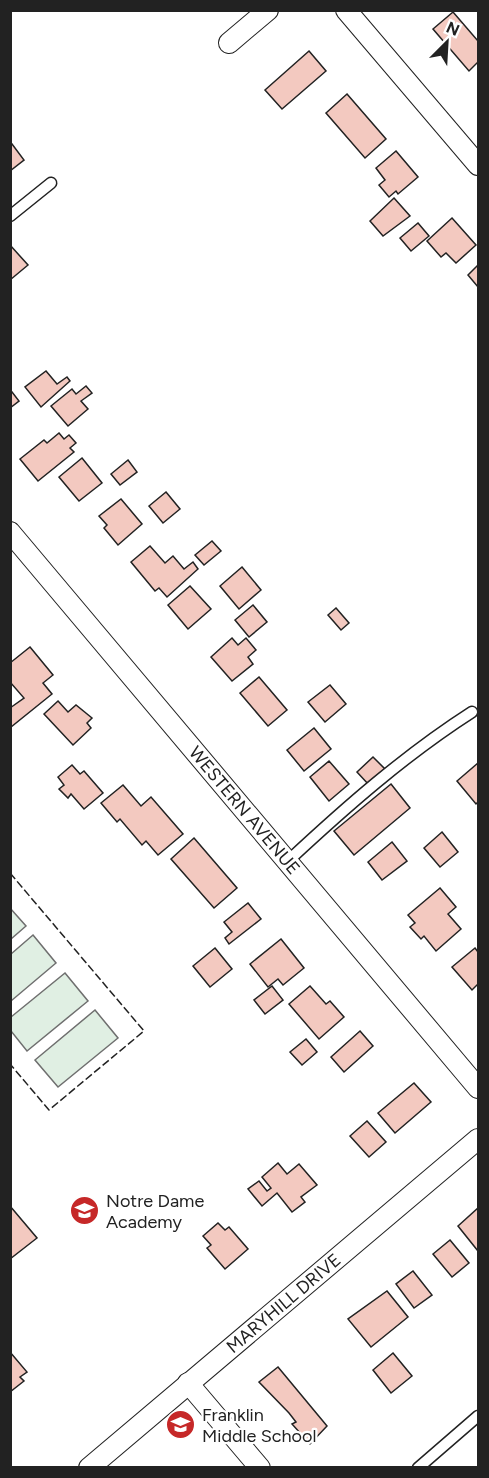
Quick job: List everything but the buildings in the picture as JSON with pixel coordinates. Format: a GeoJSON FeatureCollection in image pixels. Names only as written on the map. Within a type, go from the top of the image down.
{"type":"FeatureCollection","features":[{"type":"Feature","properties":{"kind":"street"},"geometry":{"type":"LineString","coordinates":[[229,44],[268,10]]}},
{"type":"Feature","properties":{"kind":"street"},"geometry":{"type":"LineString","coordinates":[[346,10],[478,165]]}},
{"type":"Feature","properties":{"kind":"street","name":"WESTERN AVENUE"},"geometry":{"type":"LineString","coordinates":[[13,539],[478,1088]]}},
{"type":"Feature","properties":{"kind":"street","name":"MARYHILL DRIVE"},"geometry":{"type":"LineString","coordinates":[[89,1467],[478,1139]]}},
{"type":"Feature","properties":{"kind":"street"},"geometry":{"type":"LineString","coordinates":[[188,1383],[260,1467]]}},
{"type":"Feature","properties":{"kind":"lane"},"geometry":{"type":"LineString","coordinates":[[10,216],[51,183]]}},
{"type":"Feature","properties":{"kind":"lane"},"geometry":{"type":"LineString","coordinates":[[288,861],[331,821],[424,743],[472,712]]}},
{"type":"Feature","properties":{"kind":"lane"},"geometry":{"type":"LineString","coordinates":[[418,1467],[478,1416]]}},
{"type":"Feature","properties":{"kind":"green space"},"geometry":{"type":"Polygon","coordinates":[[[10,908],[26,926],[11,939],[10,939],[10,908]]]}},
{"type":"Feature","properties":{"kind":"green space"},"geometry":{"type":"Polygon","coordinates":[[[33,935],[56,963],[11,1001],[11,954],[33,935]]]}},
{"type":"Feature","properties":{"kind":"green space"},"geometry":{"type":"Polygon","coordinates":[[[65,973],[88,1001],[27,1051],[11,1031],[11,1017],[65,973]]]}},
{"type":"Feature","properties":{"kind":"green space"},"geometry":{"type":"Polygon","coordinates":[[[95,1010],[118,1038],[58,1087],[35,1060],[95,1010]]]}},
{"type":"Feature","properties":{"kind":"fence"},"geometry":{"type":"LineString","coordinates":[[10,873],[144,1031],[49,1110],[10,1064]]}},
{"type":"Feature","properties":{"kind":"place","name":"Notre Dame Academy"},"geometry":{"type":"Point","coordinates":[85,1211]}},
{"type":"Feature","properties":{"kind":"place","name":"Franklin Middle School"},"geometry":{"type":"Point","coordinates":[181,1425]}}]}
